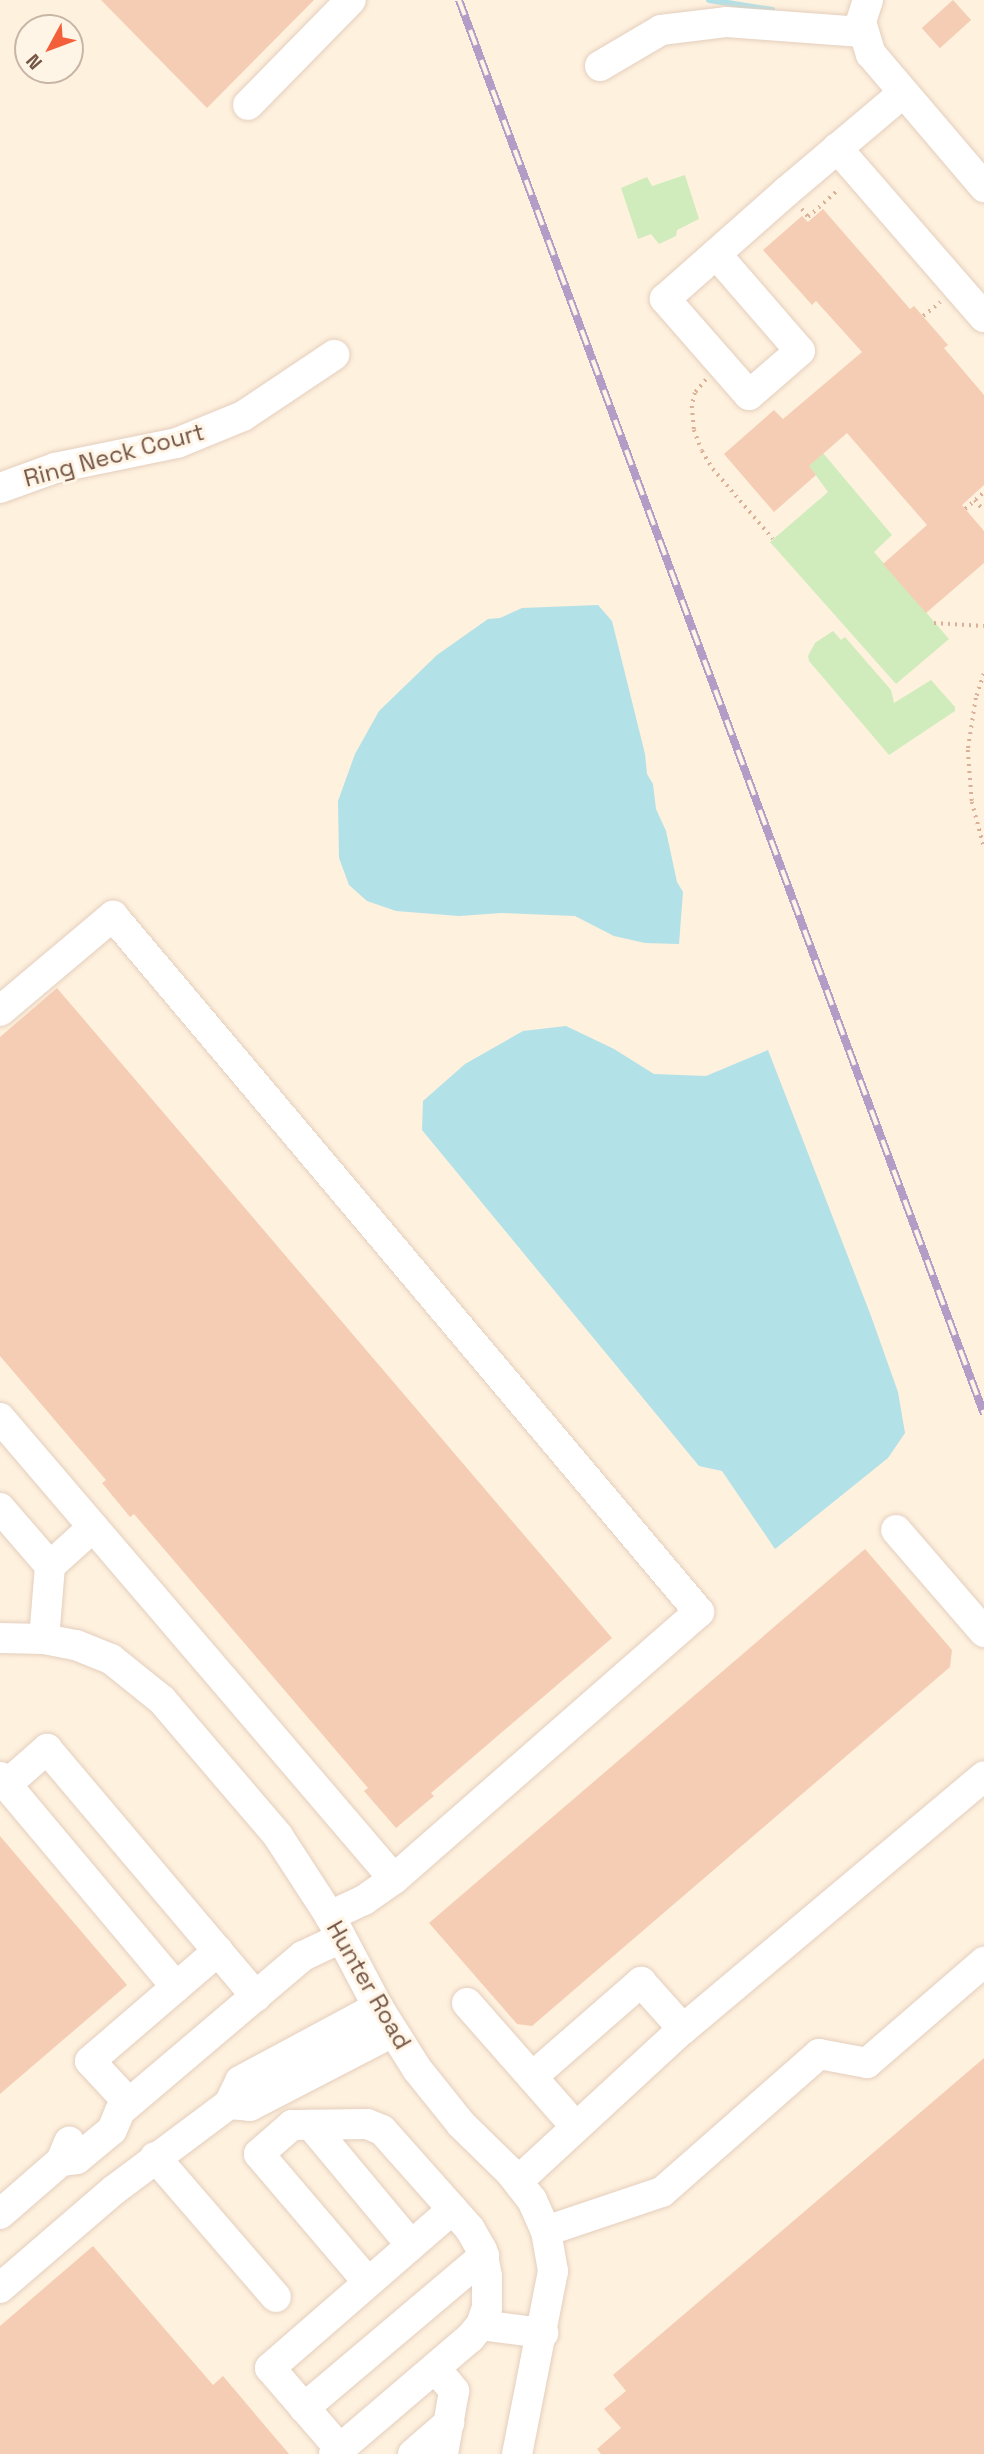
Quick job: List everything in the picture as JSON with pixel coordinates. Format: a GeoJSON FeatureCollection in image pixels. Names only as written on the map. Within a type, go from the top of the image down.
{"type":"FeatureCollection","features":[{"type":"Feature","properties":{"kind":"street"},"geometry":{"type":"LineString","coordinates":[[248,105],[351,0]]}},
{"type":"Feature","properties":{"kind":"street"},"geometry":{"type":"LineString","coordinates":[[869,0],[863,12],[862,32],[870,54],[984,187]]}},
{"type":"Feature","properties":{"kind":"street"},"geometry":{"type":"LineString","coordinates":[[600,66],[661,30],[726,22],[862,32]]}},
{"type":"Feature","properties":{"kind":"street"},"geometry":{"type":"LineString","coordinates":[[716,254],[800,351],[749,395],[665,299],[716,254],[837,148],[903,93]]}},
{"type":"Feature","properties":{"kind":"street"},"geometry":{"type":"LineString","coordinates":[[837,148],[984,317]]}},
{"type":"Feature","properties":{"kind":"street","name":"Ring Neck Court"},"geometry":{"type":"LineString","coordinates":[[0,488],[55,468],[177,443],[243,416],[334,355]]}},
{"type":"Feature","properties":{"kind":"street"},"geometry":{"type":"LineString","coordinates":[[0,1011],[113,916],[699,1612],[394,1879],[365,1900],[124,2107],[112,2130],[78,2159],[61,2161],[0,2214]]}},
{"type":"Feature","properties":{"kind":"street"},"geometry":{"type":"LineString","coordinates":[[0,1418],[394,1879]]}},
{"type":"Feature","properties":{"kind":"street"},"geometry":{"type":"LineString","coordinates":[[0,1507],[50,1566]]}},
{"type":"Feature","properties":{"kind":"street"},"geometry":{"type":"LineString","coordinates":[[44,1639],[50,1566],[93,1527]]}},
{"type":"Feature","properties":{"kind":"street"},"geometry":{"type":"LineString","coordinates":[[895,1530],[984,1632]]}},
{"type":"Feature","properties":{"kind":"street","name":"Hunter Road"},"geometry":{"type":"LineString","coordinates":[[0,1638],[44,1639],[76,1645],[111,1659],[162,1700],[278,1836],[335,1927],[386,2020],[417,2069],[461,2124],[518,2181],[537,2210],[546,2231],[553,2271],[543,2333],[517,2454]]}},
{"type":"Feature","properties":{"kind":"street"},"geometry":{"type":"LineString","coordinates":[[176,1987],[3,1781],[47,1749],[256,1996]]}},
{"type":"Feature","properties":{"kind":"street"},"geometry":{"type":"LineString","coordinates":[[518,2181],[683,2029],[984,1776]]}},
{"type":"Feature","properties":{"kind":"street"},"geometry":{"type":"LineString","coordinates":[[124,2107],[90,2060],[218,1951]]}},
{"type":"Feature","properties":{"kind":"street"},"geometry":{"type":"LineString","coordinates":[[546,2231],[662,2192],[819,2054],[867,2063],[984,1962]]}},
{"type":"Feature","properties":{"kind":"street"},"geometry":{"type":"LineString","coordinates":[[532,2077],[641,1982],[683,2029]]}},
{"type":"Feature","properties":{"kind":"street"},"geometry":{"type":"LineString","coordinates":[[467,2003],[575,2126]]}},
{"type":"Feature","properties":{"kind":"street"},"geometry":{"type":"LineString","coordinates":[[0,2288],[155,2157],[229,2104],[240,2081],[386,2020]]}},
{"type":"Feature","properties":{"kind":"street"},"geometry":{"type":"LineString","coordinates":[[368,2282],[259,2154],[292,2125],[367,2124],[382,2130],[453,2209],[470,2229],[484,2256],[487,2308],[481,2325],[337,2452],[270,2368],[453,2209]]}},
{"type":"Feature","properties":{"kind":"street"},"geometry":{"type":"LineString","coordinates":[[311,2125],[411,2245]]}},
{"type":"Feature","properties":{"kind":"street"},"geometry":{"type":"LineString","coordinates":[[155,2157],[276,2298]]}},
{"type":"Feature","properties":{"kind":"street"},"geometry":{"type":"LineString","coordinates":[[304,2408],[484,2256]]}},
{"type":"Feature","properties":{"kind":"street"},"geometry":{"type":"LineString","coordinates":[[481,2325],[543,2333]]}},
{"type":"Feature","properties":{"kind":"street"},"geometry":{"type":"LineString","coordinates":[[435,2368],[454,2391],[443,2454]]}},
{"type":"Feature","properties":{"kind":"street"},"geometry":{"type":"LineString","coordinates":[[413,2454],[449,2423]]}},
{"type":"Feature","properties":{"kind":"path"},"geometry":{"type":"LineString","coordinates":[[923,316],[946,296]]}},
{"type":"Feature","properties":{"kind":"path"},"geometry":{"type":"LineString","coordinates":[[723,365],[695,393],[692,406],[694,430],[712,469],[773,539]]}},
{"type":"Feature","properties":{"kind":"path"},"geometry":{"type":"LineString","coordinates":[[965,509],[984,492]]}},
{"type":"Feature","properties":{"kind":"path"},"geometry":{"type":"LineString","coordinates":[[975,500],[984,511]]}},
{"type":"Feature","properties":{"kind":"path"},"geometry":{"type":"LineString","coordinates":[[934,622],[984,626]]}},
{"type":"Feature","properties":{"kind":"path"},"geometry":{"type":"LineString","coordinates":[[984,674],[974,706],[968,750],[972,803],[984,847]]}},
{"type":"Feature","properties":{"kind":"green space"},"geometry":{"type":"Polygon","coordinates":[[[685,175],[699,219],[677,230],[676,236],[659,244],[651,234],[638,239],[621,188],[647,177],[652,186],[685,175]]]}},
{"type":"Feature","properties":{"kind":"green space"},"geometry":{"type":"Polygon","coordinates":[[[823,453],[892,535],[874,552],[949,639],[896,684],[770,542],[828,492],[809,466],[823,453]]]}},
{"type":"Feature","properties":{"kind":"green space"},"geometry":{"type":"Polygon","coordinates":[[[833,631],[841,640],[845,637],[891,690],[894,703],[931,680],[955,707],[955,711],[889,755],[809,661],[808,656],[815,643],[833,631]]]}},
{"type":"Feature","properties":{"kind":"water"},"geometry":{"type":"Polygon","coordinates":[[[598,605],[612,621],[645,754],[647,774],[653,784],[656,809],[666,831],[677,882],[683,892],[679,944],[645,943],[614,936],[575,916],[501,913],[459,916],[396,911],[367,901],[349,885],[339,858],[338,801],[355,754],[379,711],[437,655],[488,619],[500,618],[522,608],[598,605]]]}},
{"type":"Feature","properties":{"kind":"water"},"geometry":{"type":"Polygon","coordinates":[[[566,1026],[614,1049],[654,1074],[706,1076],[768,1050],[871,1316],[898,1392],[905,1433],[888,1458],[775,1549],[722,1471],[699,1466],[422,1130],[423,1101],[465,1064],[523,1031],[566,1026]]]}},
{"type":"Feature","properties":{"kind":"building"},"geometry":{"type":"Polygon","coordinates":[[[101,0],[314,0],[207,108],[101,0]]]}},
{"type":"Feature","properties":{"kind":"building"},"geometry":{"type":"Polygon","coordinates":[[[953,0],[971,20],[940,48],[922,28],[953,0]]]}},
{"type":"Feature","properties":{"kind":"building"},"geometry":{"type":"Polygon","coordinates":[[[823,209],[910,309],[914,306],[948,345],[944,348],[984,395],[984,485],[962,505],[984,531],[984,563],[926,613],[883,564],[927,525],[847,433],[809,466],[816,475],[774,512],[724,454],[774,410],[783,419],[862,352],[816,301],[812,305],[763,250],[802,216],[808,222],[823,209]]]}},
{"type":"Feature","properties":{"kind":"building"},"geometry":{"type":"Polygon","coordinates":[[[57,988],[612,1638],[431,1793],[434,1796],[396,1828],[364,1791],[368,1788],[134,1514],[130,1517],[102,1483],[106,1480],[0,1356],[0,1037],[57,988]]]}},
{"type":"Feature","properties":{"kind":"building"},"geometry":{"type":"Polygon","coordinates":[[[865,1549],[952,1650],[950,1667],[532,2026],[517,2024],[429,1923],[865,1549]]]}},
{"type":"Feature","properties":{"kind":"building"},"geometry":{"type":"Polygon","coordinates":[[[0,1836],[127,1985],[0,2094],[0,1836]]]}},
{"type":"Feature","properties":{"kind":"building"},"geometry":{"type":"Polygon","coordinates":[[[984,2058],[984,2454],[601,2454],[597,2449],[621,2428],[604,2409],[626,2391],[613,2375],[984,2058]]]}},
{"type":"Feature","properties":{"kind":"building"},"geometry":{"type":"Polygon","coordinates":[[[93,2246],[213,2385],[223,2376],[289,2454],[0,2454],[0,2326],[93,2246]]]}},
{"type":"Feature","properties":{"kind":"waterway"},"geometry":{"type":"LineString","coordinates":[[709,0],[772,10]]}},
{"type":"Feature","properties":{"kind":"railway"},"geometry":{"type":"LineString","coordinates":[[459,0],[984,1414]]}}]}
